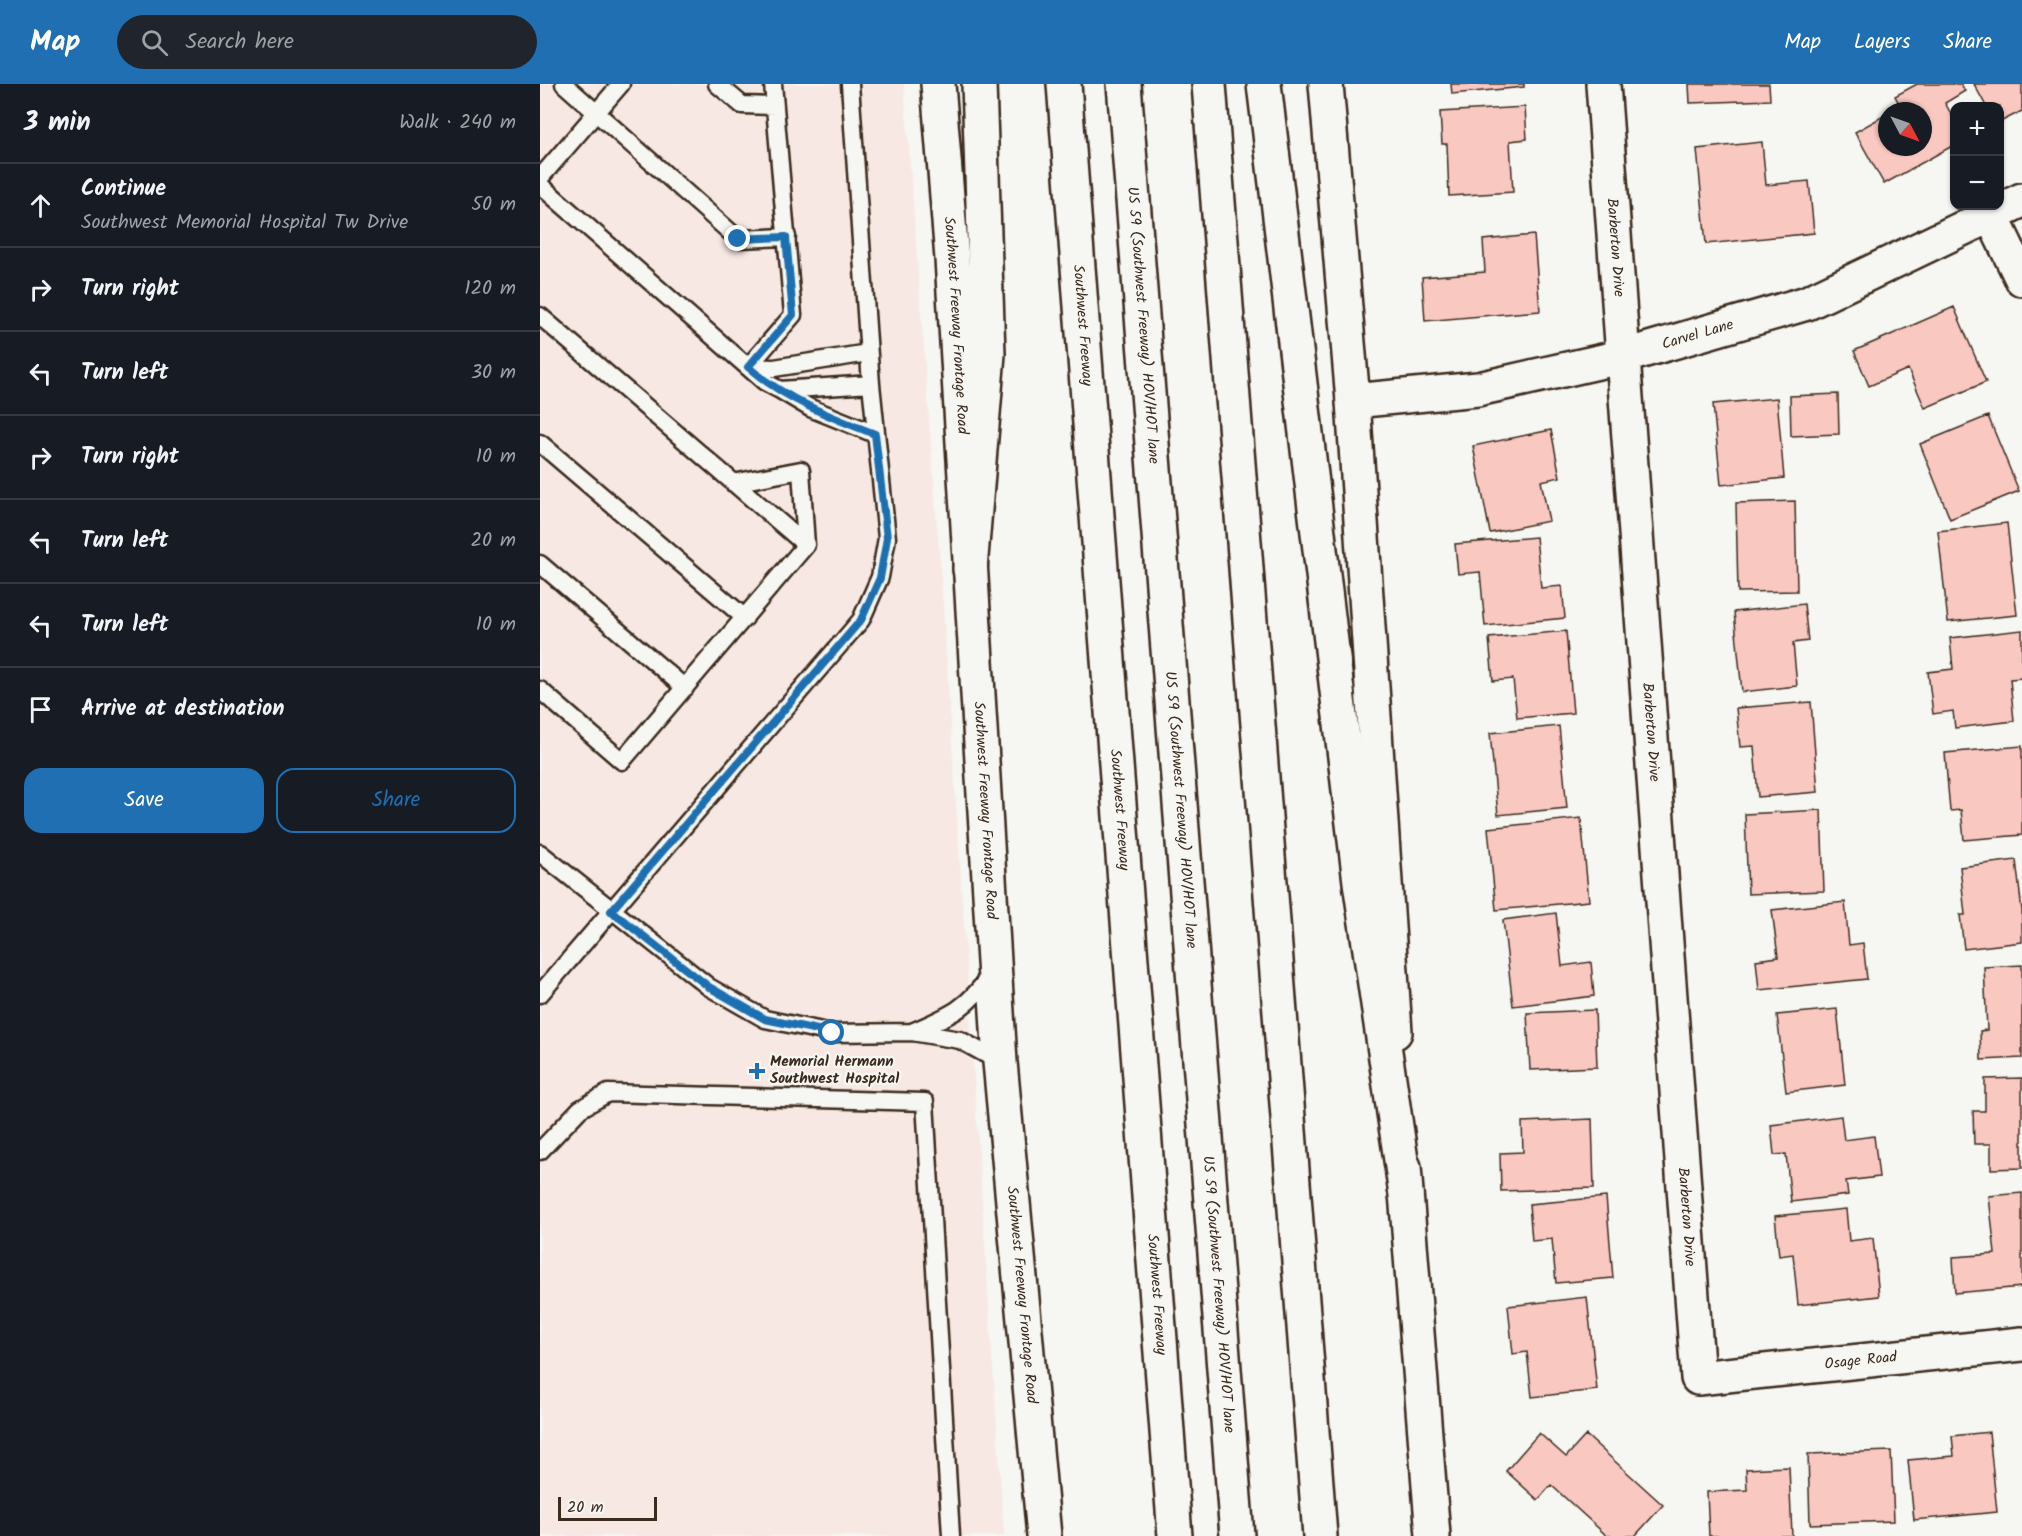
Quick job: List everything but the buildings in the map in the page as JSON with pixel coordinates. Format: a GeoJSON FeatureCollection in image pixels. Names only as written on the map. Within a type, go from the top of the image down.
{"type":"FeatureCollection","features":[{"type":"Feature","properties":{"kind":"main road","name":"Southwest Freeway Frontage Road"},"geometry":{"type":"LineString","coordinates":[[938,84],[1000,1062],[1044,1536]]}},
{"type":"Feature","properties":{"kind":"main road"},"geometry":{"type":"LineString","coordinates":[[970,569],[988,354],[979,84]]}},
{"type":"Feature","properties":{"kind":"main road","name":"Southwest Freeway"},"geometry":{"type":"LineString","coordinates":[[1064,84],[1175,1536]]}},
{"type":"Feature","properties":{"kind":"main road","name":"US 59 (Southwest Freeway) HOV/HOT lane"},"geometry":{"type":"LineString","coordinates":[[1124,84],[1237,1536]]}},
{"type":"Feature","properties":{"kind":"main road"},"geometry":{"type":"LineString","coordinates":[[1209,84],[1320,1536]]}},
{"type":"Feature","properties":{"kind":"main road"},"geometry":{"type":"LineString","coordinates":[[1264,84],[1360,882],[1406,1194]]}},
{"type":"Feature","properties":{"kind":"main road"},"geometry":{"type":"LineString","coordinates":[[1326,84],[1353,401],[1406,1194],[1433,1536]]}},
{"type":"Feature","properties":{"kind":"main road","name":"Barberton Drive"},"geometry":{"type":"LineString","coordinates":[[1603,84],[1625,356],[1698,1378]]}},
{"type":"Feature","properties":{"kind":"main road","name":"Carvel Lane"},"geometry":{"type":"LineString","coordinates":[[1353,401],[1478,389],[1625,356],[1807,303],[1992,217],[2022,200]]}},
{"type":"Feature","properties":{"kind":"main road"},"geometry":{"type":"LineString","coordinates":[[1992,217],[2022,279]]}},
{"type":"Feature","properties":{"kind":"main road","name":"Osage Road"},"geometry":{"type":"LineString","coordinates":[[1698,1378],[2022,1344]]}},
{"type":"Feature","properties":{"kind":"lane"},"geometry":{"type":"LineString","coordinates":[[564,84],[738,239],[786,237]]}},
{"type":"Feature","properties":{"kind":"lane"},"geometry":{"type":"LineString","coordinates":[[540,178],[621,84]]}},
{"type":"Feature","properties":{"kind":"lane"},"geometry":{"type":"LineString","coordinates":[[717,84],[742,105],[775,106]]}},
{"type":"Feature","properties":{"kind":"lane"},"geometry":{"type":"LineString","coordinates":[[748,367],[793,315],[774,84]]}},
{"type":"Feature","properties":{"kind":"lane"},"geometry":{"type":"LineString","coordinates":[[540,994],[861,620],[880,578],[887,538],[868,352],[850,84]]}},
{"type":"Feature","properties":{"kind":"lane"},"geometry":{"type":"LineString","coordinates":[[540,185],[765,382],[810,408],[875,434]]}},
{"type":"Feature","properties":{"kind":"lane"},"geometry":{"type":"LineString","coordinates":[[540,316],[806,545]]}},
{"type":"Feature","properties":{"kind":"lane"},"geometry":{"type":"LineString","coordinates":[[748,367],[774,368],[868,352]]}},
{"type":"Feature","properties":{"kind":"lane"},"geometry":{"type":"LineString","coordinates":[[780,390],[871,384]]}},
{"type":"Feature","properties":{"kind":"lane"},"geometry":{"type":"LineString","coordinates":[[540,443],[745,618]]}},
{"type":"Feature","properties":{"kind":"lane"},"geometry":{"type":"LineString","coordinates":[[540,690],[622,761],[806,545],[801,470],[734,483]]}},
{"type":"Feature","properties":{"kind":"lane"},"geometry":{"type":"LineString","coordinates":[[540,564],[685,688]]}},
{"type":"Feature","properties":{"kind":"lane"},"geometry":{"type":"LineString","coordinates":[[540,853],[709,987],[765,1019],[832,1033],[912,1032],[960,1040],[1000,1062]]}},
{"type":"Feature","properties":{"kind":"lane"},"geometry":{"type":"LineString","coordinates":[[912,1032],[948,1016],[975,998],[995,970]]}},
{"type":"Feature","properties":{"kind":"lane"},"geometry":{"type":"LineString","coordinates":[[540,1151],[580,1109],[608,1093],[925,1102],[951,1536]]}},
{"type":"Feature","properties":{"kind":"shaded area","name":"Memorial Hermann Southwest Hospital"},"geometry":{"type":"Polygon","coordinates":[[[540,84],[904,84],[943,606],[1004,1536],[540,1536],[540,84]]]}},
{"type":"Feature","properties":{"kind":"place","name":"Memorial Hermann Southwest Hospital"},"geometry":{"type":"Point","coordinates":[757,1071]}},
{"type":"Feature","properties":{"kind":"route"},"geometry":{"type":"LineString","coordinates":[[738,239],[786,237],[793,315],[748,367],[765,382],[810,408],[875,434],[887,538],[880,578],[861,620],[611,911],[709,987],[765,1019],[832,1033]]}}]}
